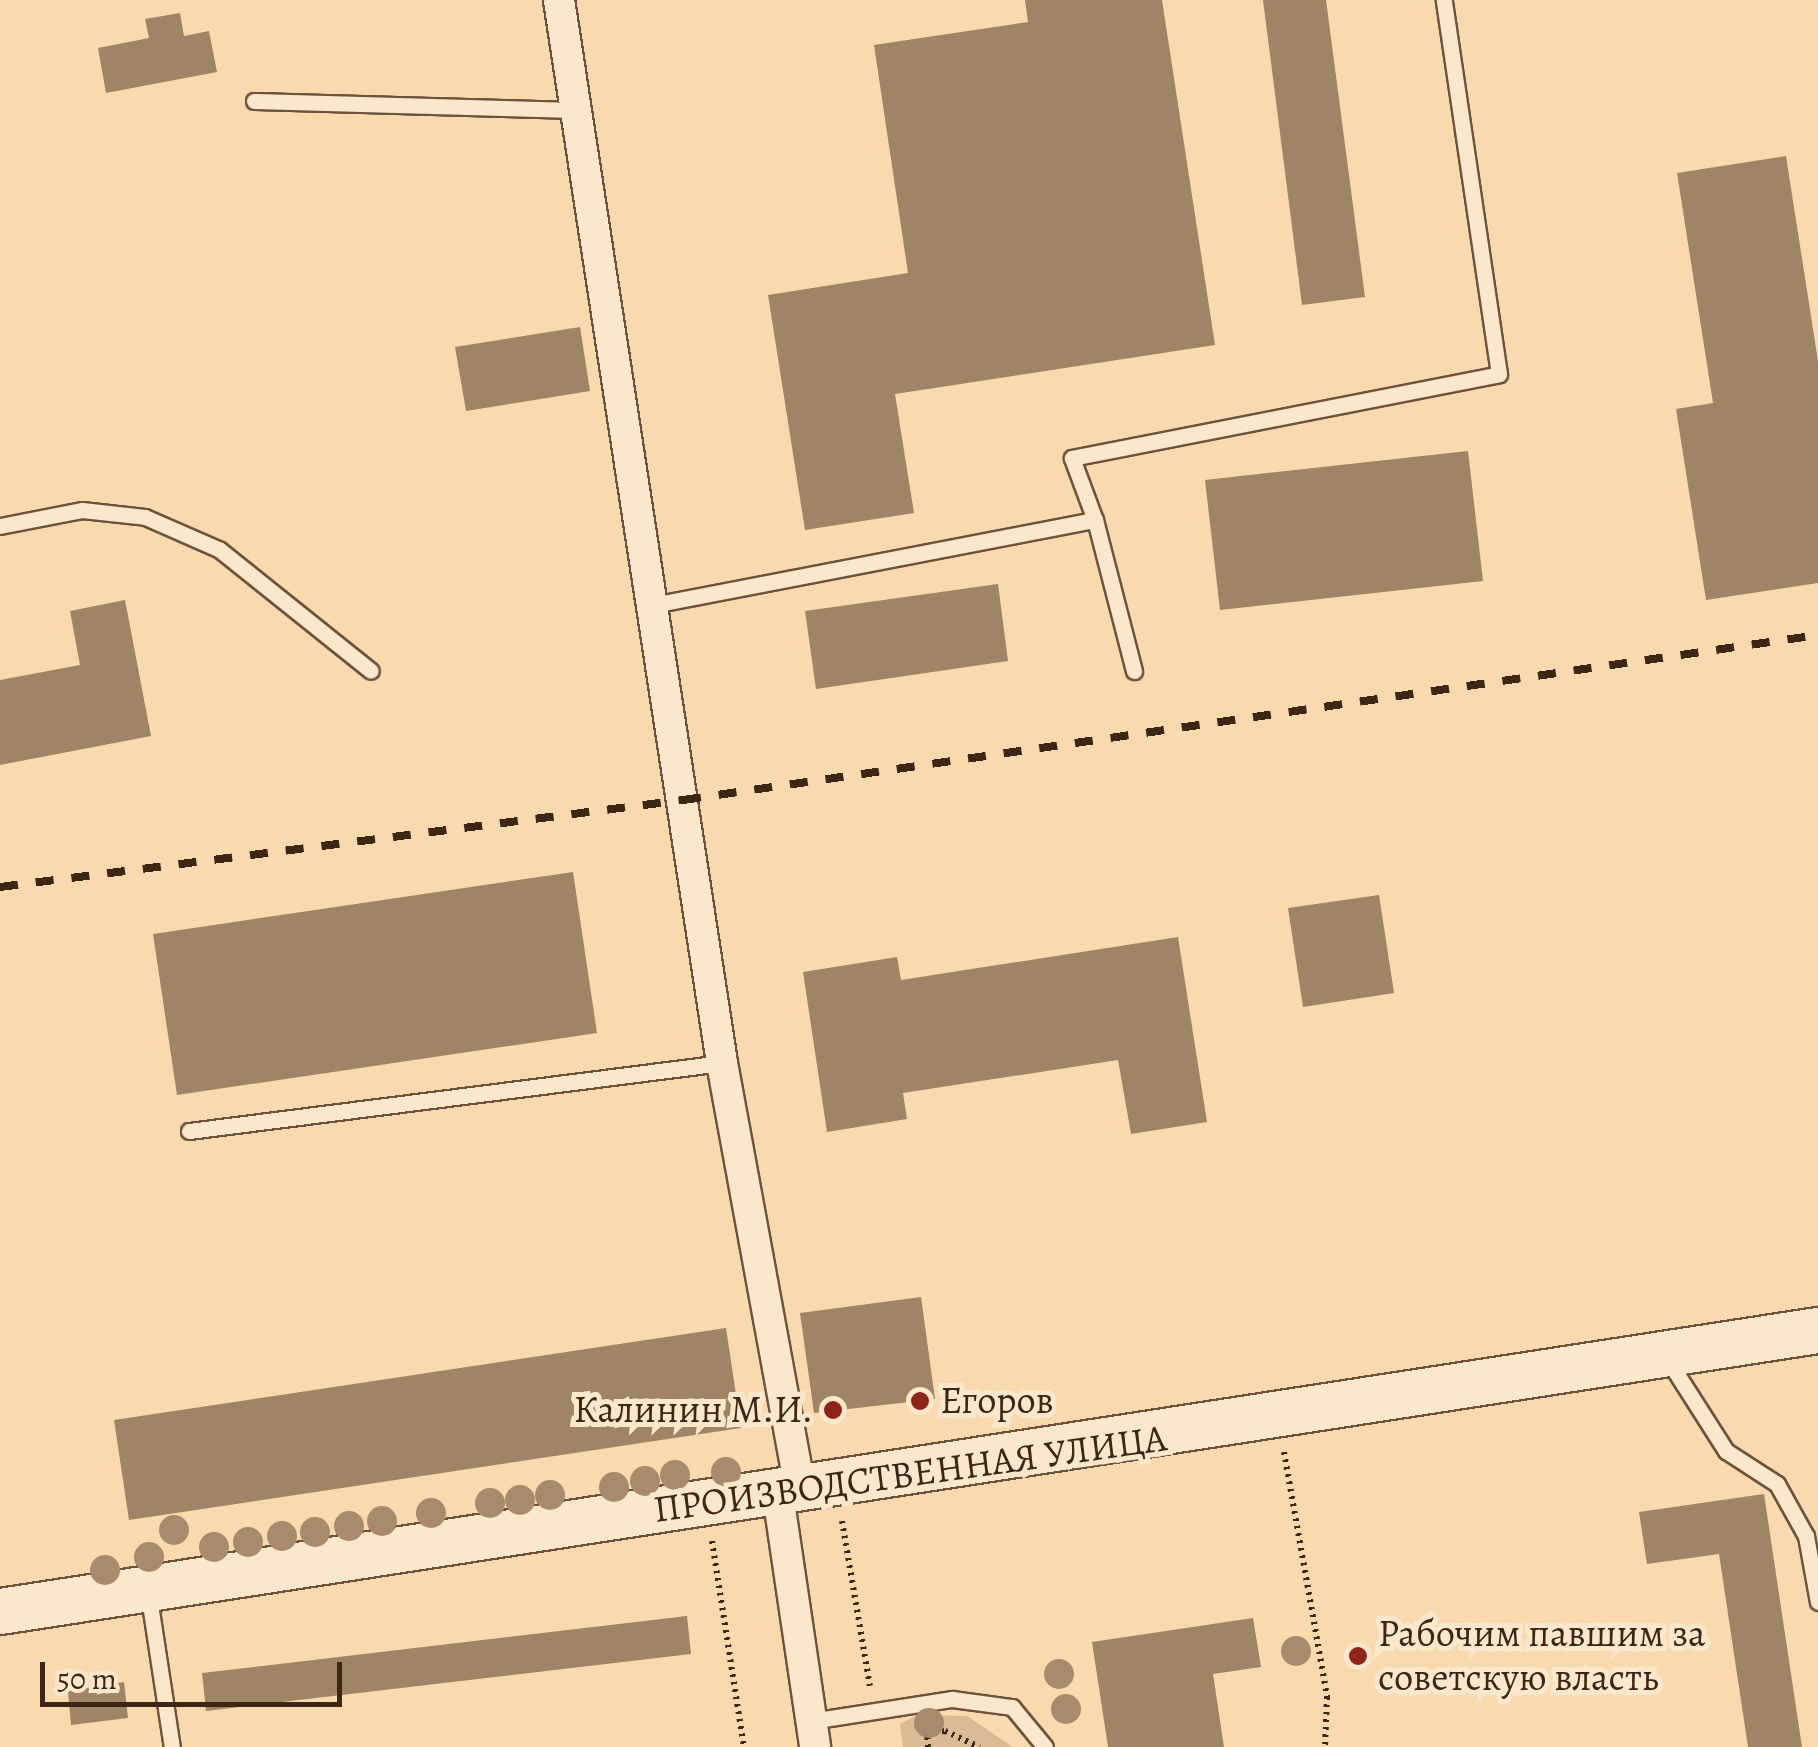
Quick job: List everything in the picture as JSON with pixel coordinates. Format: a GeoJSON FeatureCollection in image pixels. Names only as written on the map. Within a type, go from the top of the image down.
{"type":"FeatureCollection","features":[{"type":"Feature","properties":{"kind":"street"},"geometry":{"type":"LineString","coordinates":[[559,0],[722,1064],[805,1490],[813,1734]]}},
{"type":"Feature","properties":{"kind":"street","name":"ПРОИЗВОДСТВЕННАЯ УЛИЦА"},"geometry":{"type":"LineString","coordinates":[[0,1610],[1279,1419],[1818,1330]]}},
{"type":"Feature","properties":{"kind":"lane"},"geometry":{"type":"LineString","coordinates":[[1134,671],[1095,520],[1072,458],[1499,374],[1444,0]]}},
{"type":"Feature","properties":{"kind":"lane"},"geometry":{"type":"LineString","coordinates":[[254,101],[576,110]]}},
{"type":"Feature","properties":{"kind":"lane"},"geometry":{"type":"LineString","coordinates":[[0,526],[82,510],[145,517],[220,550],[371,670]]}},
{"type":"Feature","properties":{"kind":"lane"},"geometry":{"type":"LineString","coordinates":[[653,605],[1095,520]]}},
{"type":"Feature","properties":{"kind":"lane"},"geometry":{"type":"LineString","coordinates":[[189,1130],[722,1064]]}},
{"type":"Feature","properties":{"kind":"lane"},"geometry":{"type":"LineString","coordinates":[[1663,1353],[1726,1452],[1777,1484],[1806,1536],[1818,1602]]}},
{"type":"Feature","properties":{"kind":"lane"},"geometry":{"type":"LineString","coordinates":[[147,1587],[172,1747]]}},
{"type":"Feature","properties":{"kind":"lane"},"geometry":{"type":"LineString","coordinates":[[813,1734],[874,1706],[952,1699],[1012,1707],[1045,1747]]}},
{"type":"Feature","properties":{"kind":"path"},"geometry":{"type":"LineString","coordinates":[[1279,1419],[1327,1697],[1325,1747]]}},
{"type":"Feature","properties":{"kind":"path"},"geometry":{"type":"LineString","coordinates":[[805,1490],[874,1706]]}},
{"type":"Feature","properties":{"kind":"path"},"geometry":{"type":"LineString","coordinates":[[706,1505],[744,1747]]}},
{"type":"Feature","properties":{"kind":"path"},"geometry":{"type":"LineString","coordinates":[[928,1747],[927,1732],[945,1731],[979,1747]]}},
{"type":"Feature","properties":{"kind":"shaded area"},"geometry":{"type":"Polygon","coordinates":[[[917,1715],[967,1716],[1013,1747],[903,1747],[900,1724],[917,1715]]]}},
{"type":"Feature","properties":{"kind":"building"},"geometry":{"type":"Polygon","coordinates":[[[1025,0],[1162,0],[1215,345],[895,394],[914,513],[805,530],[768,295],[908,273],[874,45],[1028,22],[1025,0]]]}},
{"type":"Feature","properties":{"kind":"building"},"geometry":{"type":"Polygon","coordinates":[[[1263,0],[1326,0],[1365,297],[1302,305],[1263,0]]]}},
{"type":"Feature","properties":{"kind":"building"},"geometry":{"type":"Polygon","coordinates":[[[180,13],[184,36],[209,31],[217,72],[106,93],[98,48],[149,38],[145,19],[180,13]]]}},
{"type":"Feature","properties":{"kind":"building"},"geometry":{"type":"Polygon","coordinates":[[[1786,156],[1818,361],[1818,583],[1706,600],[1676,409],[1713,403],[1677,173],[1786,156]]]}},
{"type":"Feature","properties":{"kind":"building"},"geometry":{"type":"Polygon","coordinates":[[[580,327],[590,391],[466,411],[455,347],[580,327]]]}},
{"type":"Feature","properties":{"kind":"building"},"geometry":{"type":"Polygon","coordinates":[[[1468,451],[1483,581],[1220,610],[1205,480],[1468,451]]]}},
{"type":"Feature","properties":{"kind":"building"},"geometry":{"type":"Polygon","coordinates":[[[998,584],[1008,661],[816,689],[805,611],[998,584]]]}},
{"type":"Feature","properties":{"kind":"building"},"geometry":{"type":"Polygon","coordinates":[[[125,600],[151,736],[0,765],[0,680],[80,665],[70,611],[125,600]]]}},
{"type":"Feature","properties":{"kind":"building"},"geometry":{"type":"Polygon","coordinates":[[[573,872],[597,1033],[177,1095],[153,934],[573,872]]]}},
{"type":"Feature","properties":{"kind":"building"},"geometry":{"type":"Polygon","coordinates":[[[1379,895],[1394,993],[1303,1007],[1288,908],[1379,895]]]}},
{"type":"Feature","properties":{"kind":"building"},"geometry":{"type":"Polygon","coordinates":[[[1178,937],[1207,1122],[1131,1134],[1118,1060],[903,1093],[907,1119],[827,1132],[803,972],[897,957],[901,980],[1178,937]]]}},
{"type":"Feature","properties":{"kind":"building"},"geometry":{"type":"Polygon","coordinates":[[[921,1297],[935,1399],[814,1413],[800,1313],[921,1297]]]}},
{"type":"Feature","properties":{"kind":"building"},"geometry":{"type":"Polygon","coordinates":[[[726,1328],[741,1428],[129,1520],[114,1420],[726,1328]]]}},
{"type":"Feature","properties":{"kind":"building"},"geometry":{"type":"Polygon","coordinates":[[[1764,1494],[1802,1747],[1748,1747],[1719,1554],[1647,1564],[1639,1512],[1764,1494]]]}},
{"type":"Feature","properties":{"kind":"building"},"geometry":{"type":"Polygon","coordinates":[[[687,1616],[691,1654],[206,1711],[202,1673],[687,1616]]]}},
{"type":"Feature","properties":{"kind":"building"},"geometry":{"type":"Polygon","coordinates":[[[1253,1618],[1261,1667],[1213,1674],[1224,1747],[1108,1747],[1092,1642],[1253,1618]]]}},
{"type":"Feature","properties":{"kind":"building"},"geometry":{"type":"Polygon","coordinates":[[[124,1682],[128,1718],[71,1725],[68,1691],[124,1682]]]}},
{"type":"Feature","properties":{"kind":"railway"},"geometry":{"type":"LineString","coordinates":[[0,887],[683,800],[1818,635]]}},
{"type":"Feature","properties":{"kind":"place","name":"Егоров"},"geometry":{"type":"Point","coordinates":[920,1401]}},
{"type":"Feature","properties":{"kind":"place","name":"Калинин М.И."},"geometry":{"type":"Point","coordinates":[833,1410]}},
{"type":"Feature","properties":{"kind":"place","name":"Рабочим павшим за советскую власть"},"geometry":{"type":"Point","coordinates":[1358,1656]}}]}
